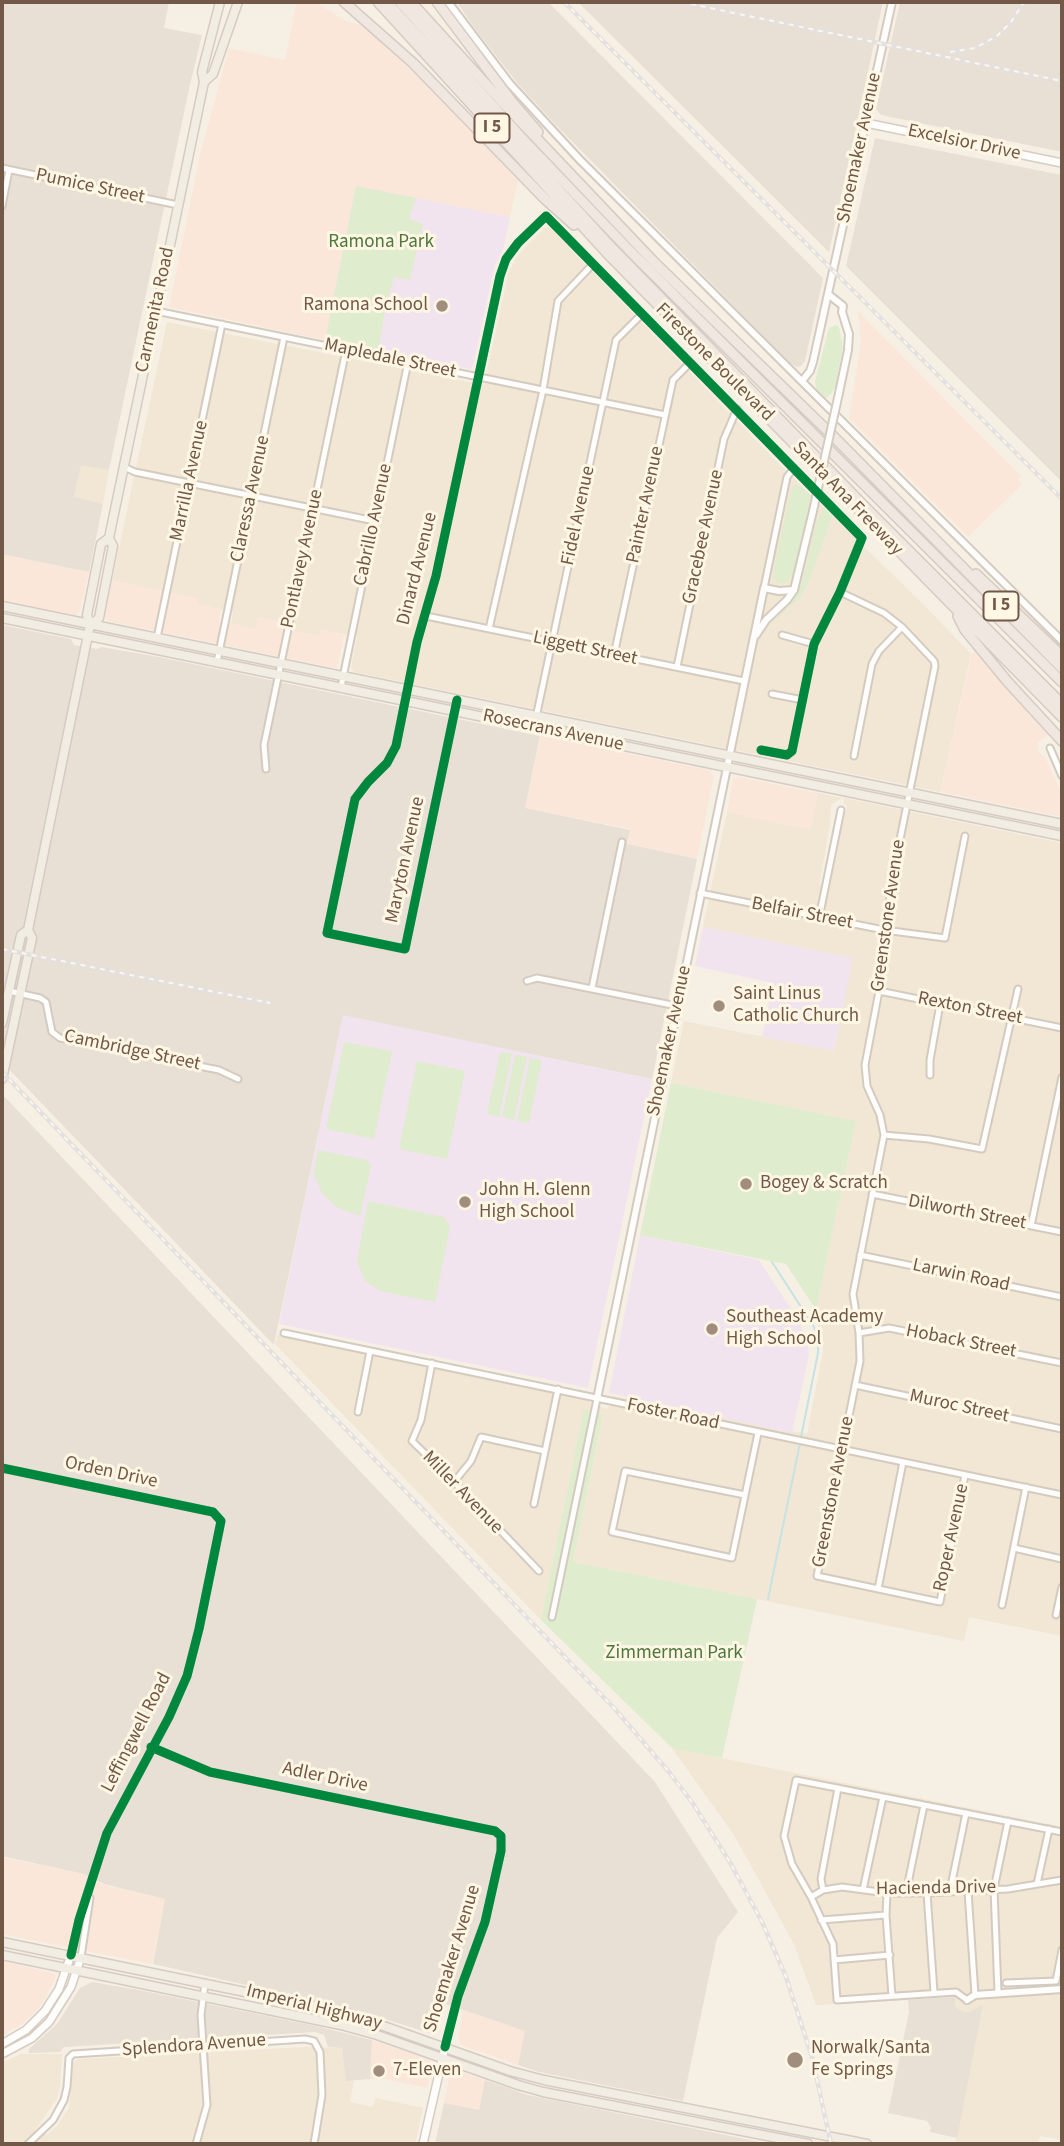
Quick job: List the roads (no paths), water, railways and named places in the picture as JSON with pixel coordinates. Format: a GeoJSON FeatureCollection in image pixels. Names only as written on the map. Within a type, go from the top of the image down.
{"type":"FeatureCollection","features":[{"type":"Feature","properties":{"kind":"highway"},"geometry":{"type":"LineString","coordinates":[[344,2],[413,63],[545,199],[607,253]]}},
{"type":"Feature","properties":{"kind":"highway","name":"Santa Ana Freeway"},"geometry":{"type":"LineString","coordinates":[[378,2],[607,253],[1062,717]]}},
{"type":"Feature","properties":{"kind":"highway"},"geometry":{"type":"LineString","coordinates":[[387,2],[639,275],[1062,704]]}},
{"type":"Feature","properties":{"kind":"highway"},"geometry":{"type":"LineString","coordinates":[[400,2],[520,136],[629,250],[1062,682]]}},
{"type":"Feature","properties":{"kind":"highway","name":"Santa Ana Freeway"},"geometry":{"type":"LineString","coordinates":[[411,2],[585,190],[1062,668]]}},
{"type":"Feature","properties":{"kind":"highway"},"geometry":{"type":"LineString","coordinates":[[437,2],[512,102],[585,190]]}},
{"type":"Feature","properties":{"kind":"highway"},"geometry":{"type":"LineString","coordinates":[[939,544],[990,586],[1062,656]]}},
{"type":"Feature","properties":{"kind":"highway"},"geometry":{"type":"LineString","coordinates":[[954,608],[965,630],[1062,741]]}},
{"type":"Feature","properties":{"kind":"main road","name":"Carmenita Road"},"geometry":{"type":"LineString","coordinates":[[2,1079],[32,938],[28,930],[90,625],[87,615],[101,544],[108,538],[124,467],[204,82],[202,72],[220,2]]}},
{"type":"Feature","properties":{"kind":"main road","name":"Carmenita Road"},"geometry":{"type":"LineString","coordinates":[[204,82],[213,74],[238,2]]}},
{"type":"Feature","properties":{"kind":"main road","name":"Excelsior Drive"},"geometry":{"type":"LineString","coordinates":[[866,123],[1062,163]]}},
{"type":"Feature","properties":{"kind":"main road","name":"Rosecrans Avenue"},"geometry":{"type":"LineString","coordinates":[[2,606],[1062,824]]}},
{"type":"Feature","properties":{"kind":"main road","name":"Rosecrans Avenue"},"geometry":{"type":"LineString","coordinates":[[2,618],[1062,836]]}},
{"type":"Feature","properties":{"kind":"main road"},"geometry":{"type":"LineString","coordinates":[[645,750],[649,739]]}},
{"type":"Feature","properties":{"kind":"main road"},"geometry":{"type":"LineString","coordinates":[[963,816],[965,804]]}},
{"type":"Feature","properties":{"kind":"main road"},"geometry":{"type":"LineString","coordinates":[[988,820],[989,809]]}},
{"type":"Feature","properties":{"kind":"main road"},"geometry":{"type":"LineString","coordinates":[[1015,826],[1017,815]]}},
{"type":"Feature","properties":{"kind":"main road","name":"Carmenita Road"},"geometry":{"type":"LineString","coordinates":[[2,1023],[21,935],[28,930]]}},
{"type":"Feature","properties":{"kind":"main road","name":"Imperial Highway"},"geometry":{"type":"LineString","coordinates":[[2,1941],[347,2013],[544,2080],[867,2144]]}},
{"type":"Feature","properties":{"kind":"main road","name":"Imperial Highway"},"geometry":{"type":"LineString","coordinates":[[2,1955],[341,2025],[543,2092],[808,2144]]}},
{"type":"Feature","properties":{"kind":"main road","name":"Leffingwell Road"},"geometry":{"type":"LineString","coordinates":[[2,2044],[26,2030],[45,2011],[57,1994],[71,1955]]}},
{"type":"Feature","properties":{"kind":"main road","name":"Leffingwell Road"},"geometry":{"type":"LineString","coordinates":[[2,2054],[46,2026],[60,2007],[78,1970],[81,1957]]}},
{"type":"Feature","properties":{"kind":"main road","name":"Shoemaker Avenue"},"geometry":{"type":"LineString","coordinates":[[423,2144],[444,2047]]}},
{"type":"Feature","properties":{"kind":"street"},"geometry":{"type":"LineString","coordinates":[[448,2],[480,46],[547,125],[1062,641]]}},
{"type":"Feature","properties":{"kind":"street","name":"Shoemaker Avenue"},"geometry":{"type":"LineString","coordinates":[[802,381],[811,368],[892,2]]}},
{"type":"Feature","properties":{"kind":"street","name":"Pumice Street"},"geometry":{"type":"LineString","coordinates":[[2,168],[178,205]]}},
{"type":"Feature","properties":{"kind":"street"},"geometry":{"type":"LineString","coordinates":[[2,206],[9,170]]}},
{"type":"Feature","properties":{"kind":"street","name":"Firestone Boulevard"},"geometry":{"type":"LineString","coordinates":[[546,216],[859,533],[862,538],[840,592]]}},
{"type":"Feature","properties":{"kind":"street","name":"Dinard Avenue"},"geometry":{"type":"LineString","coordinates":[[327,933],[353,805],[361,790],[387,763],[394,751],[417,642],[436,576],[503,266],[518,243],[546,216]]}},
{"type":"Feature","properties":{"kind":"street"},"geometry":{"type":"LineString","coordinates":[[489,629],[543,390],[558,301],[592,265]]}},
{"type":"Feature","properties":{"kind":"street"},"geometry":{"type":"LineString","coordinates":[[753,639],[766,620],[794,590],[839,393],[849,339],[843,306],[828,295]]}},
{"type":"Feature","properties":{"kind":"street"},"geometry":{"type":"LineString","coordinates":[[825,309],[842,312]]}},
{"type":"Feature","properties":{"kind":"street","name":"Mapledale Street"},"geometry":{"type":"LineString","coordinates":[[156,311],[665,415]]}},
{"type":"Feature","properties":{"kind":"street","name":"Fidel Avenue"},"geometry":{"type":"LineString","coordinates":[[534,727],[616,340],[641,315]]}},
{"type":"Feature","properties":{"kind":"street","name":"Marrilla Avenue"},"geometry":{"type":"LineString","coordinates":[[157,638],[222,324]]}},
{"type":"Feature","properties":{"kind":"street","name":"Claressa Avenue"},"geometry":{"type":"LineString","coordinates":[[217,662],[284,337]]}},
{"type":"Feature","properties":{"kind":"street","name":"Pontlavey Avenue"},"geometry":{"type":"LineString","coordinates":[[266,769],[264,745],[346,350]]}},
{"type":"Feature","properties":{"kind":"street","name":"Cabrillo Avenue"},"geometry":{"type":"LineString","coordinates":[[341,687],[408,362]]}},
{"type":"Feature","properties":{"kind":"street","name":"Painter Avenue"},"geometry":{"type":"LineString","coordinates":[[614,654],[673,380],[690,363]]}},
{"type":"Feature","properties":{"kind":"street","name":"Gracebee Avenue"},"geometry":{"type":"LineString","coordinates":[[677,667],[724,439],[737,408]]}},
{"type":"Feature","properties":{"kind":"street"},"geometry":{"type":"LineString","coordinates":[[124,467],[375,521]]}},
{"type":"Feature","properties":{"kind":"street","name":"Shoemaker Avenue"},"geometry":{"type":"LineString","coordinates":[[552,1617],[744,681],[788,476],[794,468]]}},
{"type":"Feature","properties":{"kind":"street"},"geometry":{"type":"LineString","coordinates":[[764,588],[794,590]]}},
{"type":"Feature","properties":{"kind":"street"},"geometry":{"type":"LineString","coordinates":[[761,750],[790,754],[814,644],[840,592],[873,606],[902,627],[875,657],[854,756]]}},
{"type":"Feature","properties":{"kind":"street","name":"Liggett Street"},"geometry":{"type":"LineString","coordinates":[[426,616],[744,681]]}},
{"type":"Feature","properties":{"kind":"street","name":"Greenstone Avenue"},"geometry":{"type":"LineString","coordinates":[[878,1589],[817,1576],[860,1361],[853,1294],[884,1135],[880,1115],[865,1075],[879,990],[884,930],[908,793],[935,666],[934,661],[902,627]]}},
{"type":"Feature","properties":{"kind":"street"},"geometry":{"type":"LineString","coordinates":[[782,635],[814,644]]}},
{"type":"Feature","properties":{"kind":"street"},"geometry":{"type":"LineString","coordinates":[[772,694],[803,699]]}},
{"type":"Feature","properties":{"kind":"street","name":"Maryton Avenue"},"geometry":{"type":"LineString","coordinates":[[327,933],[405,949],[457,700]]}},
{"type":"Feature","properties":{"kind":"street"},"geometry":{"type":"LineString","coordinates":[[1050,748],[1062,776]]}},
{"type":"Feature","properties":{"kind":"street"},"geometry":{"type":"LineString","coordinates":[[819,918],[841,810]]}},
{"type":"Feature","properties":{"kind":"street","name":"Belfair Street"},"geometry":{"type":"LineString","coordinates":[[700,893],[884,930],[945,938],[965,836]]}},
{"type":"Feature","properties":{"kind":"street"},"geometry":{"type":"LineString","coordinates":[[592,988],[622,842]]}},
{"type":"Feature","properties":{"kind":"street"},"geometry":{"type":"LineString","coordinates":[[527,981],[537,978],[677,1006]]}},
{"type":"Feature","properties":{"kind":"street"},"geometry":{"type":"LineString","coordinates":[[884,1135],[909,1136],[982,1149],[1017,989]]}},
{"type":"Feature","properties":{"kind":"street","name":"Rexton Street"},"geometry":{"type":"LineString","coordinates":[[879,990],[1062,1028]]}},
{"type":"Feature","properties":{"kind":"street","name":"Cambridge Street"},"geometry":{"type":"LineString","coordinates":[[9,991],[40,998],[46,1002],[52,1032],[60,1038],[219,1070],[238,1079]]}},
{"type":"Feature","properties":{"kind":"street"},"geometry":{"type":"LineString","coordinates":[[930,1075],[940,1004]]}},
{"type":"Feature","properties":{"kind":"street"},"geometry":{"type":"LineString","coordinates":[[1031,1226],[1062,1077]]}},
{"type":"Feature","properties":{"kind":"street","name":"Dilworth Street"},"geometry":{"type":"LineString","coordinates":[[872,1194],[1062,1233]]}},
{"type":"Feature","properties":{"kind":"street","name":"Larwin Road"},"geometry":{"type":"LineString","coordinates":[[860,1255],[1062,1297]]}},
{"type":"Feature","properties":{"kind":"street","name":"Hoback Street"},"geometry":{"type":"LineString","coordinates":[[859,1333],[889,1328],[1062,1363]]}},
{"type":"Feature","properties":{"kind":"street","name":"Foster Road"},"geometry":{"type":"LineString","coordinates":[[284,1333],[1062,1495]]}},
{"type":"Feature","properties":{"kind":"street"},"geometry":{"type":"LineString","coordinates":[[358,1412],[370,1351]]}},
{"type":"Feature","properties":{"kind":"street","name":"Miller Avenue"},"geometry":{"type":"LineString","coordinates":[[432,1363],[421,1420],[412,1441],[539,1572]]}},
{"type":"Feature","properties":{"kind":"street","name":"Muroc Street"},"geometry":{"type":"LineString","coordinates":[[855,1385],[1062,1429]]}},
{"type":"Feature","properties":{"kind":"street"},"geometry":{"type":"LineString","coordinates":[[534,1504],[558,1389]]}},
{"type":"Feature","properties":{"kind":"street"},"geometry":{"type":"LineString","coordinates":[[745,1495],[625,1471],[612,1532],[732,1558],[758,1433]]}},
{"type":"Feature","properties":{"kind":"street"},"geometry":{"type":"LineString","coordinates":[[454,1482],[471,1461],[481,1437],[545,1451]]}},
{"type":"Feature","properties":{"kind":"street"},"geometry":{"type":"LineString","coordinates":[[878,1589],[903,1462]]}},
{"type":"Feature","properties":{"kind":"street","name":"Orden Drive"},"geometry":{"type":"LineString","coordinates":[[2,1468],[214,1512]]}},
{"type":"Feature","properties":{"kind":"street","name":"Roper Avenue"},"geometry":{"type":"LineString","coordinates":[[878,1589],[940,1602],[965,1475]]}},
{"type":"Feature","properties":{"kind":"street"},"geometry":{"type":"LineString","coordinates":[[1002,1605],[1026,1488]]}},
{"type":"Feature","properties":{"kind":"street","name":"Leffingwell Road"},"geometry":{"type":"LineString","coordinates":[[71,1955],[79,1920],[107,1833],[176,1703],[193,1656],[221,1527],[219,1517],[214,1512]]}},
{"type":"Feature","properties":{"kind":"street"},"geometry":{"type":"LineString","coordinates":[[1014,1548],[1062,1559]]}},
{"type":"Feature","properties":{"kind":"street"},"geometry":{"type":"LineString","coordinates":[[1056,1615],[1062,1587]]}},
{"type":"Feature","properties":{"kind":"street","name":"Adler Drive"},"geometry":{"type":"LineString","coordinates":[[151,1747],[210,1772],[495,1831]]}},
{"type":"Feature","properties":{"kind":"street"},"geometry":{"type":"LineString","coordinates":[[1062,1832],[796,1780],[785,1836],[792,1864],[833,1944],[837,2000],[934,1992],[956,1992],[967,2000],[975,1995],[1062,1989]]}},
{"type":"Feature","properties":{"kind":"street"},"geometry":{"type":"LineString","coordinates":[[823,1890],[821,1880],[838,1788]]}},
{"type":"Feature","properties":{"kind":"street"},"geometry":{"type":"LineString","coordinates":[[863,1890],[883,1797]]}},
{"type":"Feature","properties":{"kind":"street"},"geometry":{"type":"LineString","coordinates":[[906,1893],[924,1805]]}},
{"type":"Feature","properties":{"kind":"street"},"geometry":{"type":"LineString","coordinates":[[950,1891],[966,1813]]}},
{"type":"Feature","properties":{"kind":"street"},"geometry":{"type":"LineString","coordinates":[[998,1993],[994,1889],[1008,1821]]}},
{"type":"Feature","properties":{"kind":"street"},"geometry":{"type":"LineString","coordinates":[[1037,1884],[1049,1829]]}},
{"type":"Feature","properties":{"kind":"street","name":"Shoemaker Avenue"},"geometry":{"type":"LineString","coordinates":[[444,2047],[458,1996],[485,1922],[502,1842],[502,1836],[495,1831]]}},
{"type":"Feature","properties":{"kind":"street","name":"Hacienda Drive"},"geometry":{"type":"LineString","coordinates":[[811,1897],[823,1890],[842,1887],[887,1893],[927,1893],[994,1889],[1062,1880]]}},
{"type":"Feature","properties":{"kind":"street","name":"Leffingwell Road"},"geometry":{"type":"LineString","coordinates":[[81,1957],[91,1887]]}},
{"type":"Feature","properties":{"kind":"street"},"geometry":{"type":"LineString","coordinates":[[968,1891],[975,1995]]}},
{"type":"Feature","properties":{"kind":"street"},"geometry":{"type":"LineString","coordinates":[[887,1893],[892,1996]]}},
{"type":"Feature","properties":{"kind":"street"},"geometry":{"type":"LineString","coordinates":[[927,1893],[934,1992]]}},
{"type":"Feature","properties":{"kind":"street"},"geometry":{"type":"LineString","coordinates":[[821,1920],[886,1914]]}},
{"type":"Feature","properties":{"kind":"street"},"geometry":{"type":"LineString","coordinates":[[1006,1983],[1056,1980],[1062,1950]]}},
{"type":"Feature","properties":{"kind":"street"},"geometry":{"type":"LineString","coordinates":[[835,1960],[890,1955]]}},
{"type":"Feature","properties":{"kind":"street"},"geometry":{"type":"LineString","coordinates":[[196,2144],[208,2105],[201,2015],[205,1983]]}},
{"type":"Feature","properties":{"kind":"street","name":"Splendora Avenue"},"geometry":{"type":"LineString","coordinates":[[28,2144],[54,2120],[64,2100],[69,2058],[74,2054],[314,2041],[320,2052],[322,2095],[314,2144]]}},
{"type":"Feature","properties":{"kind":"waterway"},"geometry":{"type":"LineString","coordinates":[[772,1262],[814,1327],[818,1339],[818,1353],[801,1437]]}},
{"type":"Feature","properties":{"kind":"waterway"},"geometry":{"type":"LineString","coordinates":[[768,1599],[800,1443]]}},
{"type":"Feature","properties":{"kind":"railway"},"geometry":{"type":"LineString","coordinates":[[564,2],[1062,499]]}},
{"type":"Feature","properties":{"kind":"railway"},"geometry":{"type":"LineString","coordinates":[[681,2],[1062,81]]}},
{"type":"Feature","properties":{"kind":"railway"},"geometry":{"type":"LineString","coordinates":[[950,52],[975,48],[997,36],[1011,22],[1024,2]]}},
{"type":"Feature","properties":{"kind":"railway"},"geometry":{"type":"LineString","coordinates":[[2,949],[270,1003]]}},
{"type":"Feature","properties":{"kind":"railway"},"geometry":{"type":"LineString","coordinates":[[2,1072],[614,1708],[669,1772],[692,1802],[731,1864],[762,1922],[786,1977],[812,2057],[831,2144]]}},
{"type":"Feature","properties":{"kind":"place","name":"Ramona School"},"geometry":{"type":"Point","coordinates":[442,306]}},
{"type":"Feature","properties":{"kind":"place","name":"Saint Linus Catholic Church"},"geometry":{"type":"Point","coordinates":[719,1006]}},
{"type":"Feature","properties":{"kind":"place","name":"Bogey & Scratch"},"geometry":{"type":"Point","coordinates":[746,1184]}},
{"type":"Feature","properties":{"kind":"place","name":"John H. Glenn High School"},"geometry":{"type":"Point","coordinates":[465,1202]}},
{"type":"Feature","properties":{"kind":"place","name":"Southeast Academy High School"},"geometry":{"type":"Point","coordinates":[712,1329]}},
{"type":"Feature","properties":{"kind":"place","name":"Norwalk/Santa Fe Springs"},"geometry":{"type":"Point","coordinates":[795,2060]}},
{"type":"Feature","properties":{"kind":"place","name":"7-Eleven"},"geometry":{"type":"Point","coordinates":[379,2071]}},
{"type":"Feature","properties":{"kind":"park label","name":"Ramona Park"},"geometry":{"type":"Point","coordinates":[381,243]}},
{"type":"Feature","properties":{"kind":"park label","name":"Zimmerman Park"},"geometry":{"type":"Point","coordinates":[674,1654]}}]}
